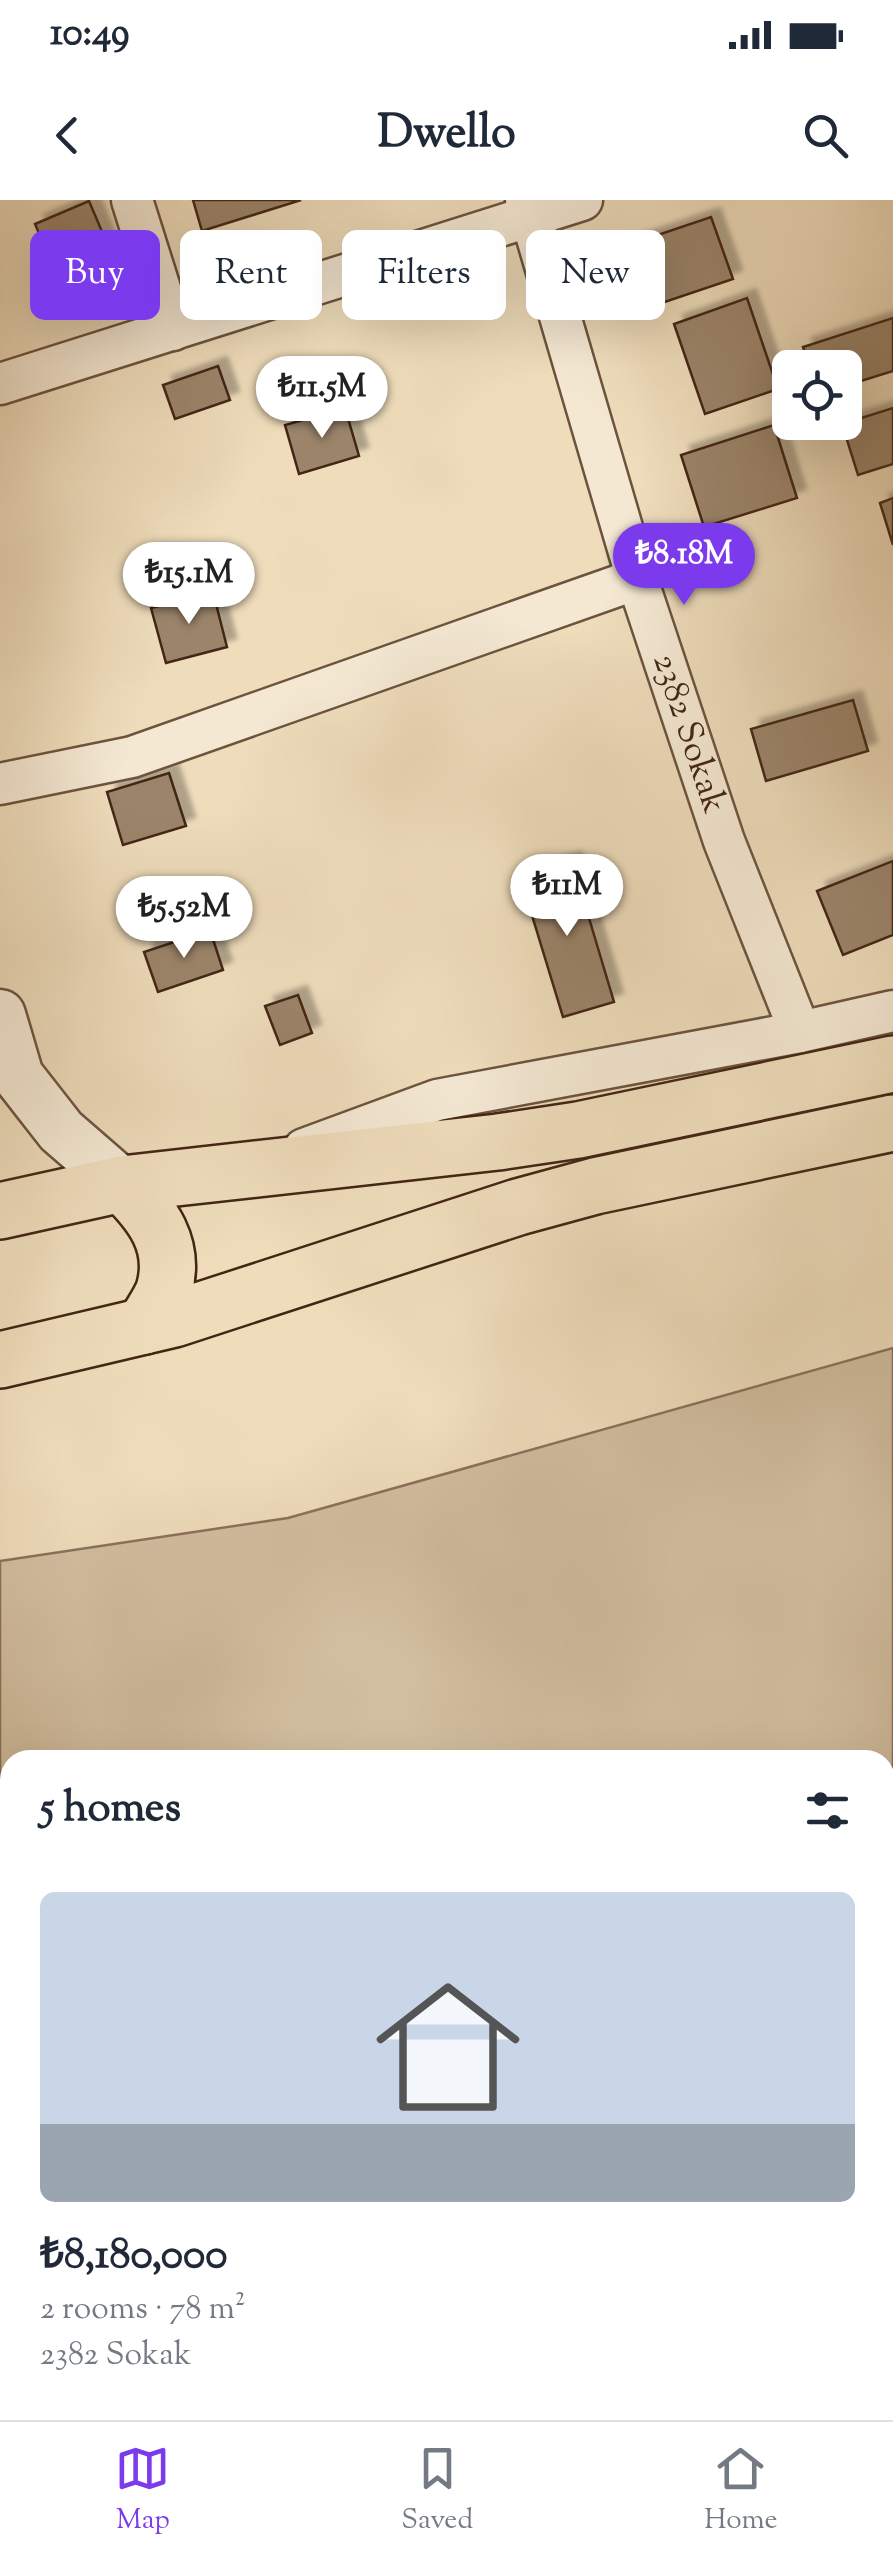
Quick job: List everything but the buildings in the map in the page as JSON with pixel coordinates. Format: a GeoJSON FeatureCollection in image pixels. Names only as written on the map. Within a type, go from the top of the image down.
{"type":"FeatureCollection","features":[{"type":"Feature","properties":{"kind":"main road"},"geometry":{"type":"LineString","coordinates":[[0,1211],[122,1184],[578,1130],[893,1064]]}},
{"type":"Feature","properties":{"kind":"main road"},"geometry":{"type":"LineString","coordinates":[[0,1360],[144,1326],[596,1186],[893,1123]]}},
{"type":"Feature","properties":{"kind":"main road"},"geometry":{"type":"LineString","coordinates":[[122,1184],[150,1212],[168,1248],[164,1290],[144,1326]]}},
{"type":"Feature","properties":{"kind":"street"},"geometry":{"type":"LineString","coordinates":[[132,200],[174,330]]}},
{"type":"Feature","properties":{"kind":"street"},"geometry":{"type":"LineString","coordinates":[[0,384],[174,330],[528,208],[582,200]]}},
{"type":"Feature","properties":{"kind":"street","name":"2382 Sokak"},"geometry":{"type":"LineString","coordinates":[[528,208],[638,579],[724,841],[800,1032]]}},
{"type":"Feature","properties":{"kind":"street"},"geometry":{"type":"LineString","coordinates":[[0,784],[132,756],[638,579]]}},
{"type":"Feature","properties":{"kind":"street"},"geometry":{"type":"LineString","coordinates":[[248,1170],[438,1100],[893,1011]]}},
{"type":"Feature","properties":{"kind":"street"},"geometry":{"type":"LineString","coordinates":[[0,1015],[18,1076],[60,1131],[122,1184]]}},
{"type":"Feature","properties":{"kind":"shaded area"},"geometry":{"type":"Polygon","coordinates":[[[893,1348],[893,1750],[0,1750],[0,1561],[288,1518],[893,1348]]]}}]}
